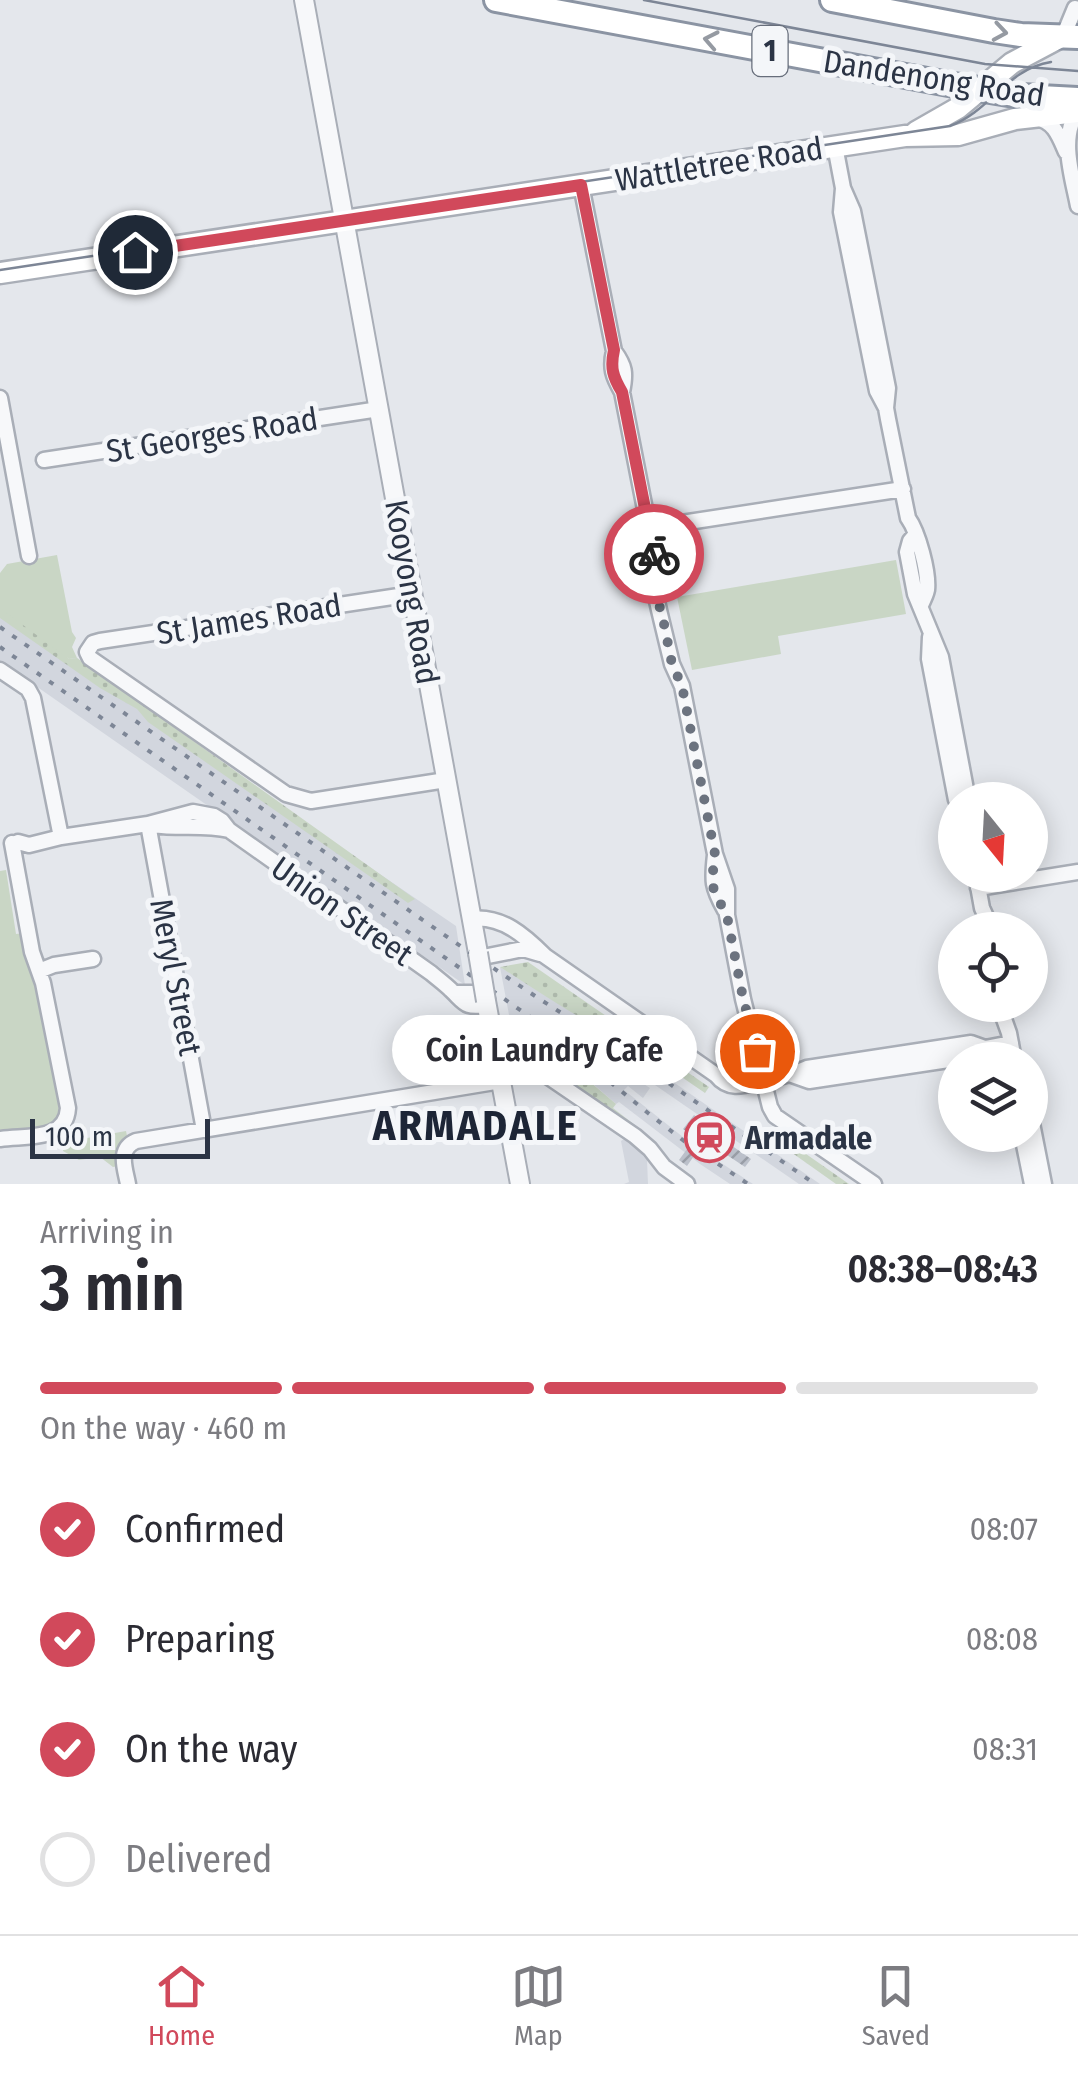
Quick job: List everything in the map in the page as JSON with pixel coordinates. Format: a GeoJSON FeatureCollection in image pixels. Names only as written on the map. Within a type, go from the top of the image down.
{"type":"FeatureCollection","features":[{"type":"Feature","properties":{"kind":"highway","name":"Dandenong Road"},"geometry":{"type":"LineString","coordinates":[[496,0],[979,89],[1078,99]]}},
{"type":"Feature","properties":{"kind":"highway","name":"Dandenong Road"},"geometry":{"type":"LineString","coordinates":[[832,0],[940,14],[1016,34],[1067,37]]}},
{"type":"Feature","properties":{"kind":"main road","name":"Wattletree Road"},"geometry":{"type":"LineString","coordinates":[[904,136],[949,113],[1016,61],[1067,37]]}},
{"type":"Feature","properties":{"kind":"main road","name":"Wattletree Road"},"geometry":{"type":"LineString","coordinates":[[0,273],[904,136],[958,135],[1005,121],[1077,112]]}},
{"type":"Feature","properties":{"kind":"street","name":"Kooyong Road"},"geometry":{"type":"LineString","coordinates":[[304,0],[480,956],[483,1000],[520,1184]]}},
{"type":"Feature","properties":{"kind":"street"},"geometry":{"type":"LineString","coordinates":[[1067,37],[1076,7]]}},
{"type":"Feature","properties":{"kind":"street"},"geometry":{"type":"LineString","coordinates":[[1077,112],[1070,124],[1070,162],[1078,206]]}},
{"type":"Feature","properties":{"kind":"street"},"geometry":{"type":"LineString","coordinates":[[1029,118],[1045,120],[1056,129],[1070,162]]}},
{"type":"Feature","properties":{"kind":"street"},"geometry":{"type":"LineString","coordinates":[[835,146],[843,188],[853,211],[888,388],[886,408],[909,519],[916,534],[907,555],[915,594],[941,657],[965,782]]}},
{"type":"Feature","properties":{"kind":"street"},"geometry":{"type":"LineString","coordinates":[[581,185],[614,350],[611,366],[622,392],[662,591],[659,610],[672,664],[682,686],[715,854],[714,891],[727,916],[762,1080],[775,1116],[874,1184]]}},
{"type":"Feature","properties":{"kind":"street"},"geometry":{"type":"LineString","coordinates":[[0,398],[29,556]]}},
{"type":"Feature","properties":{"kind":"street","name":"St Georges Road"},"geometry":{"type":"LineString","coordinates":[[44,460],[379,409]]}},
{"type":"Feature","properties":{"kind":"street"},"geometry":{"type":"LineString","coordinates":[[649,528],[903,489]]}},
{"type":"Feature","properties":{"kind":"street","name":"St James Road"},"geometry":{"type":"LineString","coordinates":[[412,594],[100,641],[88,649],[90,658],[295,798],[311,800],[446,780]]}},
{"type":"Feature","properties":{"kind":"street"},"geometry":{"type":"LineString","coordinates":[[930,636],[929,659],[953,782]]}},
{"type":"Feature","properties":{"kind":"street"},"geometry":{"type":"LineString","coordinates":[[0,670],[28,689],[34,698],[57,838]]}},
{"type":"Feature","properties":{"kind":"street","name":"Union Street"},"geometry":{"type":"LineString","coordinates":[[10,843],[38,836],[57,838],[148,824],[229,830],[455,992],[465,1005],[474,1007],[483,1000]]}},
{"type":"Feature","properties":{"kind":"street","name":"Meryl Street"},"geometry":{"type":"LineString","coordinates":[[148,824],[204,1130]]}},
{"type":"Feature","properties":{"kind":"street"},"geometry":{"type":"LineString","coordinates":[[0,1139],[52,1133],[68,1116],[50,1014],[32,952],[10,843]]}},
{"type":"Feature","properties":{"kind":"street"},"geometry":{"type":"LineString","coordinates":[[1048,875],[1078,872]]}},
{"type":"Feature","properties":{"kind":"street"},"geometry":{"type":"LineString","coordinates":[[471,919],[497,920],[716,1075],[734,1080],[762,1080],[807,1068],[856,1067],[938,1051]]}},
{"type":"Feature","properties":{"kind":"street"},"geometry":{"type":"LineString","coordinates":[[480,956],[523,950],[545,956]]}},
{"type":"Feature","properties":{"kind":"street"},"geometry":{"type":"LineString","coordinates":[[39,971],[54,964],[94,959]]}},
{"type":"Feature","properties":{"kind":"street"},"geometry":{"type":"LineString","coordinates":[[128,1184],[123,1156],[126,1146],[136,1141],[500,1077],[516,1062],[534,1067],[635,1136],[664,1167],[687,1184]]}},
{"type":"Feature","properties":{"kind":"street"},"geometry":{"type":"LineString","coordinates":[[1025,1152],[1032,1184]]}},
{"type":"Feature","properties":{"kind":"street"},"geometry":{"type":"LineString","coordinates":[[1038,1152],[1044,1184]]}},
{"type":"Feature","properties":{"kind":"shaded area"},"geometry":{"type":"Polygon","coordinates":[[[0,608],[69,659],[77,658],[456,926],[465,985],[0,661],[0,608]]]}},
{"type":"Feature","properties":{"kind":"shaded area"},"geometry":{"type":"Polygon","coordinates":[[[500,967],[601,1029],[820,1184],[799,1184],[636,1072],[633,1077],[650,1088],[643,1098],[628,1086],[624,1090],[688,1141],[753,1184],[730,1184],[700,1164],[510,1020],[500,967]]]}},
{"type":"Feature","properties":{"kind":"shaded area"},"geometry":{"type":"Polygon","coordinates":[[[627,1137],[647,1160],[648,1184],[624,1184],[629,1182],[621,1141],[627,1137]]]}},
{"type":"Feature","properties":{"kind":"green space"},"geometry":{"type":"Polygon","coordinates":[[[57,555],[77,658],[69,659],[0,608],[0,573],[7,564],[57,555]]]}},
{"type":"Feature","properties":{"kind":"green space"},"geometry":{"type":"Polygon","coordinates":[[[896,560],[906,614],[778,636],[781,654],[692,670],[677,597],[896,560]]]}},
{"type":"Feature","properties":{"kind":"green space"},"geometry":{"type":"Polygon","coordinates":[[[0,591],[69,659],[77,658],[415,899],[408,903],[148,722],[137,709],[0,618],[0,591]]]}},
{"type":"Feature","properties":{"kind":"green space"},"geometry":{"type":"Polygon","coordinates":[[[6,870],[16,934],[24,933],[62,1113],[52,1126],[0,1135],[0,871],[6,870]]]}},
{"type":"Feature","properties":{"kind":"green space"},"geometry":{"type":"Polygon","coordinates":[[[528,962],[709,1087],[705,1093],[648,1054],[644,1060],[500,967],[528,962]]]}},
{"type":"Feature","properties":{"kind":"green space"},"geometry":{"type":"Polygon","coordinates":[[[510,1020],[566,1060],[636,1126],[515,1045],[510,1020]]]}},
{"type":"Feature","properties":{"kind":"green space"},"geometry":{"type":"Polygon","coordinates":[[[78,1123],[85,1126],[87,1138],[126,1131],[127,1136],[119,1145],[118,1166],[113,1167],[100,1157],[79,1160],[63,1151],[64,1140],[78,1123]]]}},
{"type":"Feature","properties":{"kind":"green space"},"geometry":{"type":"Polygon","coordinates":[[[786,1140],[849,1184],[836,1184],[781,1145],[786,1140]]]}},
{"type":"Feature","properties":{"kind":"building"},"geometry":{"type":"Polygon","coordinates":[[[694,1115],[751,1159],[745,1167],[709,1143],[703,1143],[687,1166],[679,1160],[695,1138],[683,1129],[694,1115]]]}},
{"type":"Feature","properties":{"kind":"tram line"},"geometry":{"type":"LineString","coordinates":[[644,0],[985,64],[1078,71]]}},
{"type":"Feature","properties":{"kind":"tram line"},"geometry":{"type":"LineString","coordinates":[[0,270],[950,126],[977,111],[1022,73],[1051,62]]}},
{"type":"Feature","properties":{"kind":"railway"},"geometry":{"type":"LineString","coordinates":[[0,627],[456,943],[815,1184]]}},
{"type":"Feature","properties":{"kind":"railway"},"geometry":{"type":"LineString","coordinates":[[0,647],[533,1019],[684,1141],[748,1184]]}},
{"type":"Feature","properties":{"kind":"way so far"},"geometry":{"type":"LineString","coordinates":[[654,554],[662,591],[659,610],[672,664],[682,686],[715,854],[714,891],[727,916],[757,1051]]}},
{"type":"Feature","properties":{"kind":"place","name":"Coin Laundry Cafe"},"geometry":{"type":"Point","coordinates":[757,1051]}},
{"type":"Feature","properties":{"kind":"place","name":"Armadale"},"geometry":{"type":"Point","coordinates":[710,1138]}},
{"type":"Feature","properties":{"kind":"district","name":"ARMADALE"},"geometry":{"type":"Point","coordinates":[476,1126]}},
{"type":"Feature","properties":{"kind":"route"},"geometry":{"type":"LineString","coordinates":[[135,252],[581,185],[614,350],[611,366],[622,392],[654,554]]}}]}
